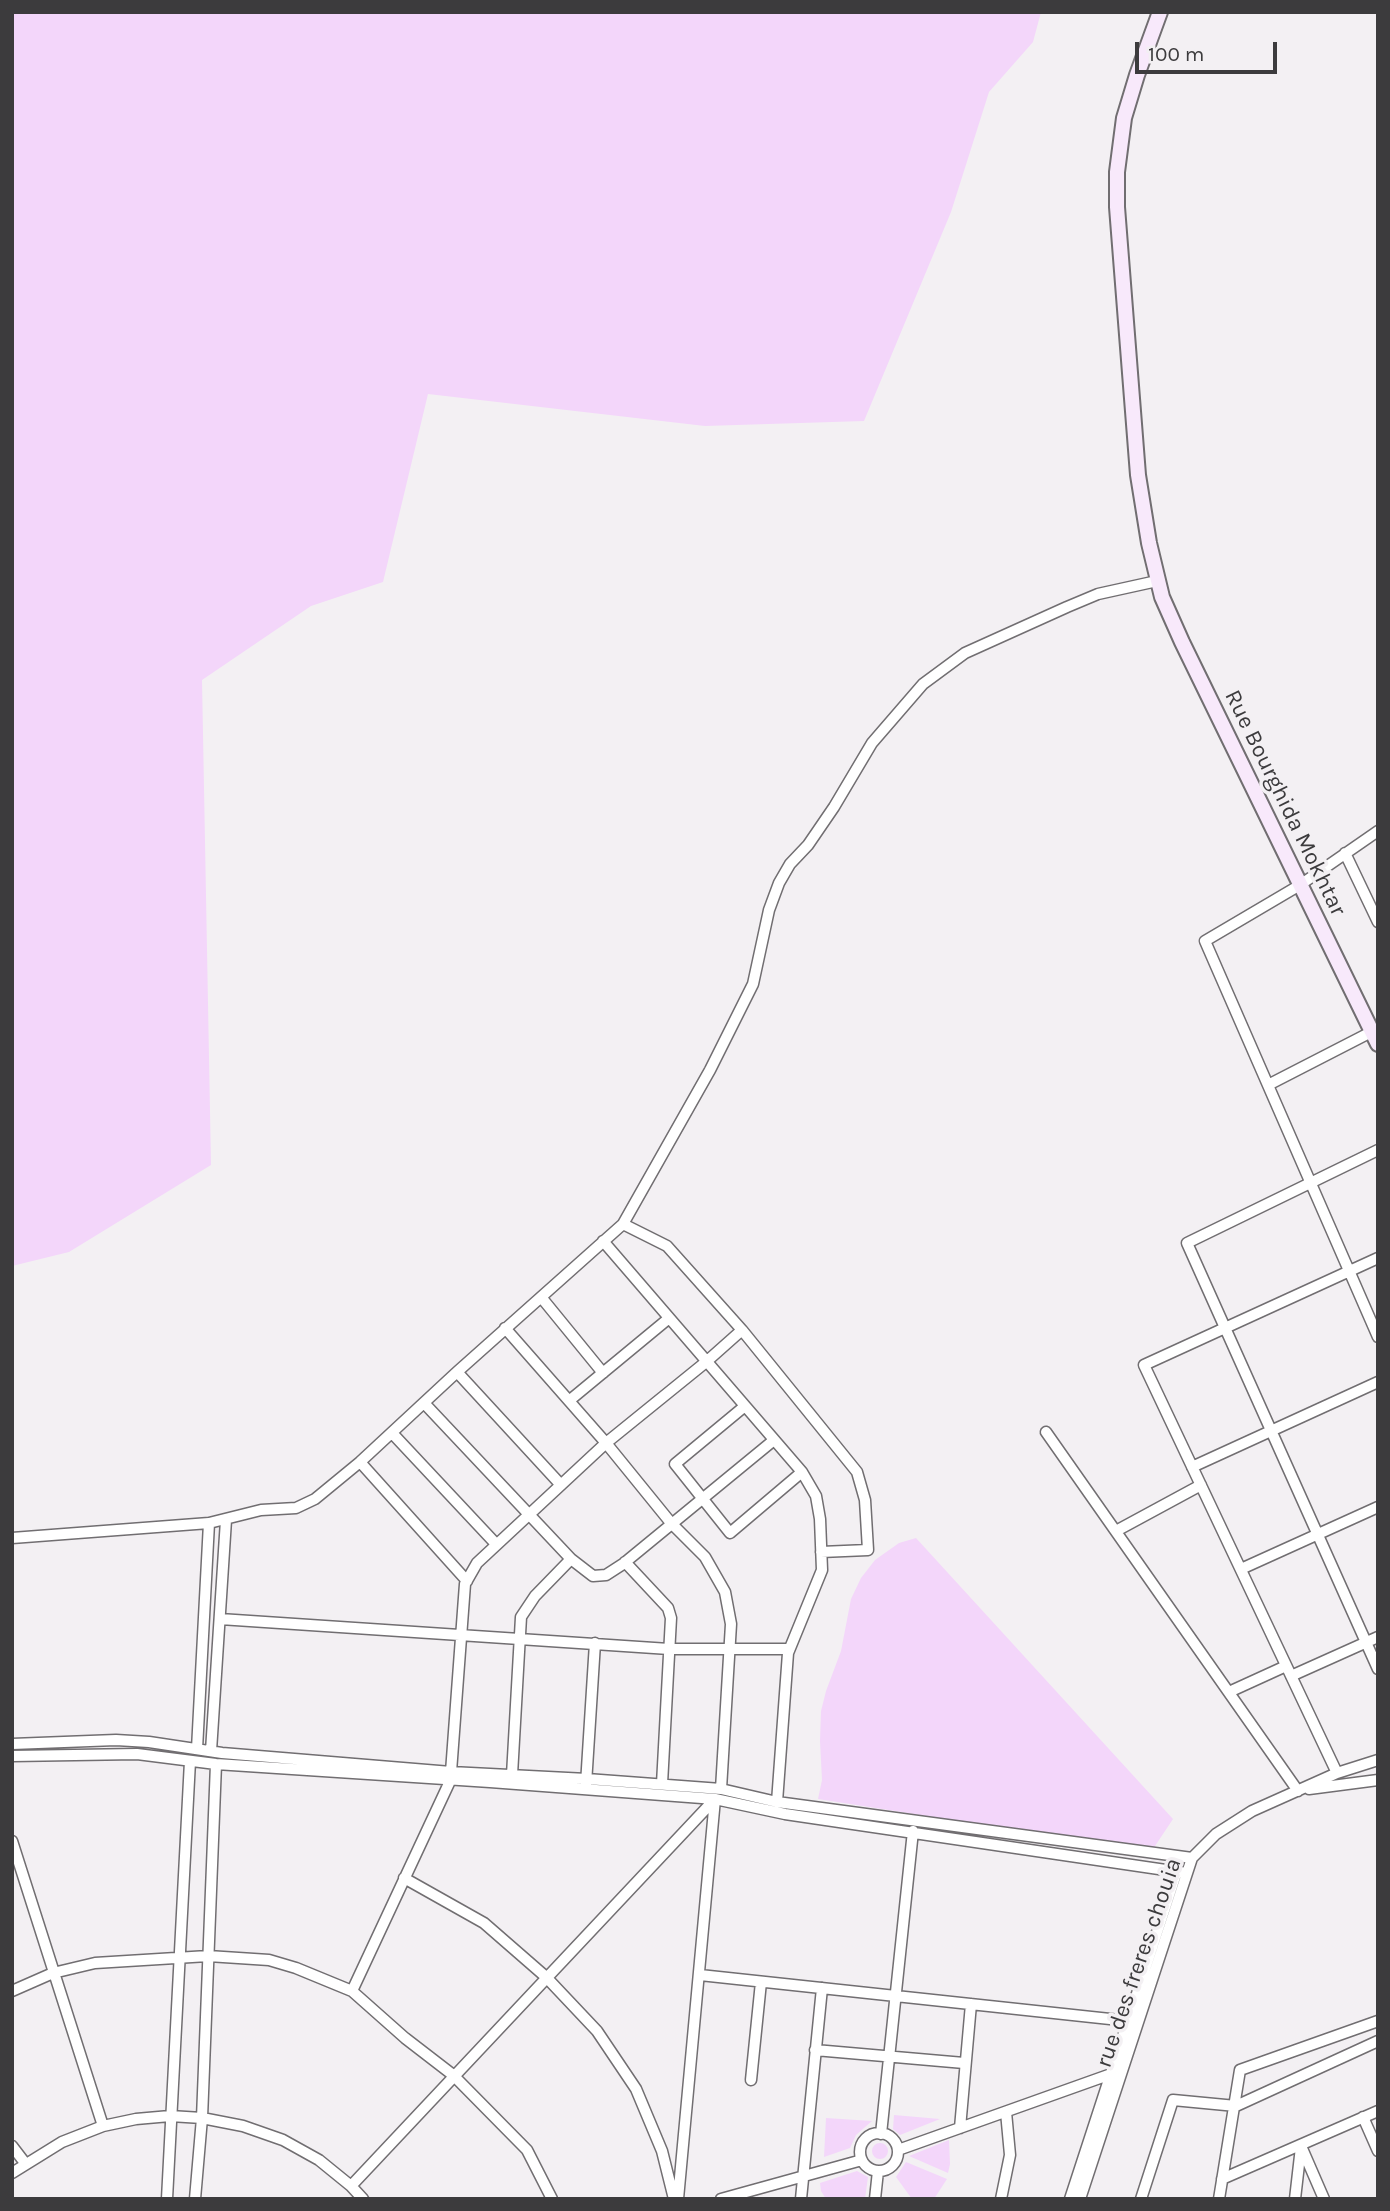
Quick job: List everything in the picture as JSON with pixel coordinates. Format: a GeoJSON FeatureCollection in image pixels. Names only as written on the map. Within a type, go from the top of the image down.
{"type":"FeatureCollection","features":[{"type":"Feature","properties":{"kind":"main road","name":"Rue Bourghida Mokhtar"},"geometry":{"type":"LineString","coordinates":[[1160,12],[1124,118],[1117,172],[1117,207],[1138,475],[1157,581],[1191,662],[1376,1035]]}},
{"type":"Feature","properties":{"kind":"street"},"geometry":{"type":"LineString","coordinates":[[12,1538],[209,1523],[261,1510],[296,1508],[304,1505],[360,1462],[623,1224],[710,1070],[753,984],[769,910],[779,883],[790,864],[808,845],[834,807],[872,743],[923,684],[965,653],[1098,594],[1157,581]]}},
{"type":"Feature","properties":{"kind":"street"},"geometry":{"type":"LineString","coordinates":[[1378,831],[1300,885],[1205,941],[1378,1337]]}},
{"type":"Feature","properties":{"kind":"street"},"geometry":{"type":"LineString","coordinates":[[1345,853],[1375,908],[1378,922]]}},
{"type":"Feature","properties":{"kind":"street"},"geometry":{"type":"LineString","coordinates":[[1268,1085],[1376,1035]]}},
{"type":"Feature","properties":{"kind":"street"},"geometry":{"type":"LineString","coordinates":[[1378,1150],[1187,1243],[1378,1669]]}},
{"type":"Feature","properties":{"kind":"street"},"geometry":{"type":"LineString","coordinates":[[623,1224],[667,1246],[742,1330],[857,1472],[865,1500],[868,1550],[821,1552]]}},
{"type":"Feature","properties":{"kind":"street"},"geometry":{"type":"LineString","coordinates":[[603,1241],[802,1472],[816,1496],[820,1519],[822,1570],[789,1649],[777,1802]]}},
{"type":"Feature","properties":{"kind":"street"},"geometry":{"type":"LineString","coordinates":[[1337,1773],[1144,1365],[1378,1258]]}},
{"type":"Feature","properties":{"kind":"street"},"geometry":{"type":"LineString","coordinates":[[541,1297],[603,1373]]}},
{"type":"Feature","properties":{"kind":"street"},"geometry":{"type":"LineString","coordinates":[[569,1400],[668,1319]]}},
{"type":"Feature","properties":{"kind":"street"},"geometry":{"type":"LineString","coordinates":[[505,1328],[606,1443],[671,1523],[705,1557],[725,1592],[731,1624],[722,1789]]}},
{"type":"Feature","properties":{"kind":"street"},"geometry":{"type":"LineString","coordinates":[[352,1991],[451,1775],[467,1581],[477,1563],[606,1443],[742,1330]]}},
{"type":"Feature","properties":{"kind":"street"},"geometry":{"type":"LineString","coordinates":[[457,1372],[561,1485]]}},
{"type":"Feature","properties":{"kind":"street"},"geometry":{"type":"LineString","coordinates":[[1192,1467],[1378,1382]]}},
{"type":"Feature","properties":{"kind":"street"},"geometry":{"type":"LineString","coordinates":[[424,1403],[571,1559],[593,1576],[606,1575],[625,1562],[774,1440]]}},
{"type":"Feature","properties":{"kind":"street"},"geometry":{"type":"LineString","coordinates":[[745,1406],[675,1464],[730,1533],[802,1472]]}},
{"type":"Feature","properties":{"kind":"street"},"geometry":{"type":"LineString","coordinates":[[1046,1432],[1298,1791]]}},
{"type":"Feature","properties":{"kind":"street"},"geometry":{"type":"LineString","coordinates":[[392,1433],[496,1544]]}},
{"type":"Feature","properties":{"kind":"street"},"geometry":{"type":"LineString","coordinates":[[360,1462],[467,1581]]}},
{"type":"Feature","properties":{"kind":"street"},"geometry":{"type":"LineString","coordinates":[[1116,1531],[1201,1485]]}},
{"type":"Feature","properties":{"kind":"street"},"geometry":{"type":"LineString","coordinates":[[1241,1569],[1378,1507]]}},
{"type":"Feature","properties":{"kind":"street"},"geometry":{"type":"LineString","coordinates":[[211,1752],[226,1520]]}},
{"type":"Feature","properties":{"kind":"street"},"geometry":{"type":"LineString","coordinates":[[197,1749],[209,1523]]}},
{"type":"Feature","properties":{"kind":"street"},"geometry":{"type":"LineString","coordinates":[[512,1775],[521,1616],[571,1559]]}},
{"type":"Feature","properties":{"kind":"street"},"geometry":{"type":"LineString","coordinates":[[625,1562],[668,1608],[671,1618],[662,1784]]}},
{"type":"Feature","properties":{"kind":"street"},"geometry":{"type":"LineString","coordinates":[[220,1619],[669,1649],[789,1649]]}},
{"type":"Feature","properties":{"kind":"street"},"geometry":{"type":"LineString","coordinates":[[1292,1676],[1378,1637]]}},
{"type":"Feature","properties":{"kind":"street"},"geometry":{"type":"LineString","coordinates":[[586,1784],[594,1643]]}},
{"type":"Feature","properties":{"kind":"street"},"geometry":{"type":"LineString","coordinates":[[1229,1692],[1286,1666]]}},
{"type":"Feature","properties":{"kind":"street"},"geometry":{"type":"LineString","coordinates":[[12,1744],[116,1741],[451,1775],[512,1775],[715,1799],[785,1814],[1182,1872]]}},
{"type":"Feature","properties":{"kind":"street"},"geometry":{"type":"LineString","coordinates":[[12,1756],[110,1752],[216,1764],[722,1789],[777,1802],[1192,1858]]}},
{"type":"Feature","properties":{"kind":"street"},"geometry":{"type":"LineString","coordinates":[[1298,1791],[1337,1773],[1378,1760]]}},
{"type":"Feature","properties":{"kind":"street"},"geometry":{"type":"LineString","coordinates":[[167,2199],[190,1761]]}},
{"type":"Feature","properties":{"kind":"street"},"geometry":{"type":"LineString","coordinates":[[195,2199],[216,1764]]}},
{"type":"Feature","properties":{"kind":"street"},"geometry":{"type":"LineString","coordinates":[[1298,1791],[1378,1780]]}},
{"type":"Feature","properties":{"kind":"street","name":"rue des freres chouia"},"geometry":{"type":"LineString","coordinates":[[1080,2199],[1116,2073],[1182,1872],[1216,1834],[1252,1811],[1298,1791]]}},
{"type":"Feature","properties":{"kind":"street"},"geometry":{"type":"LineString","coordinates":[[676,2199],[700,1975],[715,1799]]}},
{"type":"Feature","properties":{"kind":"street"},"geometry":{"type":"LineString","coordinates":[[351,2186],[715,1799]]}},
{"type":"Feature","properties":{"kind":"street"},"geometry":{"type":"LineString","coordinates":[[881,2134],[913,1831]]}},
{"type":"Feature","properties":{"kind":"street"},"geometry":{"type":"LineString","coordinates":[[12,1842],[103,2126]]}},
{"type":"Feature","properties":{"kind":"street"},"geometry":{"type":"LineString","coordinates":[[404,1878],[484,1923],[546,1977],[597,2031],[636,2089],[662,2151],[676,2199]]}},
{"type":"Feature","properties":{"kind":"street"},"geometry":{"type":"LineString","coordinates":[[12,1991],[53,1973],[95,1963],[208,1956],[269,1959],[352,1991],[405,2038],[453,2075],[527,2150],[552,2199]]}},
{"type":"Feature","properties":{"kind":"street"},"geometry":{"type":"LineString","coordinates":[[700,1975],[1133,2021]]}},
{"type":"Feature","properties":{"kind":"street"},"geometry":{"type":"LineString","coordinates":[[751,2080],[761,1982]]}},
{"type":"Feature","properties":{"kind":"street"},"geometry":{"type":"LineString","coordinates":[[801,2199],[822,1988]]}},
{"type":"Feature","properties":{"kind":"street"},"geometry":{"type":"LineString","coordinates":[[960,2128],[971,2004]]}},
{"type":"Feature","properties":{"kind":"street"},"geometry":{"type":"LineString","coordinates":[[1219,2199],[1241,2070],[1378,2021]]}},
{"type":"Feature","properties":{"kind":"street"},"geometry":{"type":"LineString","coordinates":[[1141,2199],[1173,2100],[1236,2106],[1378,2041]]}},
{"type":"Feature","properties":{"kind":"street"},"geometry":{"type":"LineString","coordinates":[[815,2050],[964,2063]]}},
{"type":"Feature","properties":{"kind":"street"},"geometry":{"type":"LineString","coordinates":[[898,2150],[1116,2073]]}},
{"type":"Feature","properties":{"kind":"street"},"geometry":{"type":"LineString","coordinates":[[1069,2199],[1116,2073]]}},
{"type":"Feature","properties":{"kind":"street"},"geometry":{"type":"LineString","coordinates":[[1222,2179],[1378,2111]]}},
{"type":"Feature","properties":{"kind":"street"},"geometry":{"type":"LineString","coordinates":[[1000,2199],[1010,2155],[1006,2112]]}},
{"type":"Feature","properties":{"kind":"street"},"geometry":{"type":"LineString","coordinates":[[12,2173],[62,2141],[103,2126],[170,2116],[201,2118],[243,2126],[283,2140],[319,2160],[363,2199]]}},
{"type":"Feature","properties":{"kind":"street"},"geometry":{"type":"LineString","coordinates":[[1363,2117],[1378,2151]]}},
{"type":"Feature","properties":{"kind":"street"},"geometry":{"type":"LineString","coordinates":[[875,2134],[892,2139],[898,2150],[893,2166],[878,2171],[868,2168],[862,2160],[861,2147],[864,2141],[875,2134]]}},
{"type":"Feature","properties":{"kind":"street"},"geometry":{"type":"LineString","coordinates":[[12,2146],[24,2163]]}},
{"type":"Feature","properties":{"kind":"street"},"geometry":{"type":"LineString","coordinates":[[1295,2199],[1301,2146]]}},
{"type":"Feature","properties":{"kind":"street"},"geometry":{"type":"LineString","coordinates":[[1301,2146],[1324,2199]]}},
{"type":"Feature","properties":{"kind":"street"},"geometry":{"type":"LineString","coordinates":[[722,2199],[862,2160]]}},
{"type":"Feature","properties":{"kind":"street"},"geometry":{"type":"LineString","coordinates":[[875,2199],[878,2171]]}},
{"type":"Feature","properties":{"kind":"shaded area"},"geometry":{"type":"Polygon","coordinates":[[[12,12],[1041,12],[1033,42],[989,92],[951,212],[864,421],[705,426],[428,394],[383,582],[311,606],[202,680],[211,1165],[69,1252],[12,1266],[12,12]]]}},
{"type":"Feature","properties":{"kind":"shaded area"},"geometry":{"type":"Polygon","coordinates":[[[916,1538],[1173,1819],[1153,1849],[818,1799],[822,1780],[821,1711],[841,1651],[851,1599],[861,1578],[875,1560],[899,1543],[916,1538]]]}},
{"type":"Feature","properties":{"kind":"shaded area"},"geometry":{"type":"Polygon","coordinates":[[[894,2115],[940,2119],[900,2135],[893,2129],[894,2115]]]}},
{"type":"Feature","properties":{"kind":"shaded area"},"geometry":{"type":"Polygon","coordinates":[[[826,2118],[872,2121],[856,2135],[850,2148],[824,2157],[826,2118]]]}},
{"type":"Feature","properties":{"kind":"shaded area"},"geometry":{"type":"Polygon","coordinates":[[[949,2140],[948,2173],[909,2156],[949,2140]]]}},
{"type":"Feature","properties":{"kind":"shaded area"},"geometry":{"type":"Polygon","coordinates":[[[877,2143],[883,2143],[888,2151],[886,2157],[877,2159],[872,2154],[872,2148],[877,2143]]]}},
{"type":"Feature","properties":{"kind":"shaded area"},"geometry":{"type":"Polygon","coordinates":[[[906,2162],[947,2179],[934,2199],[912,2199],[896,2177],[906,2162]]]}},
{"type":"Feature","properties":{"kind":"shaded area"},"geometry":{"type":"Polygon","coordinates":[[[857,2171],[868,2177],[865,2199],[826,2199],[820,2183],[857,2171]]]}}]}
